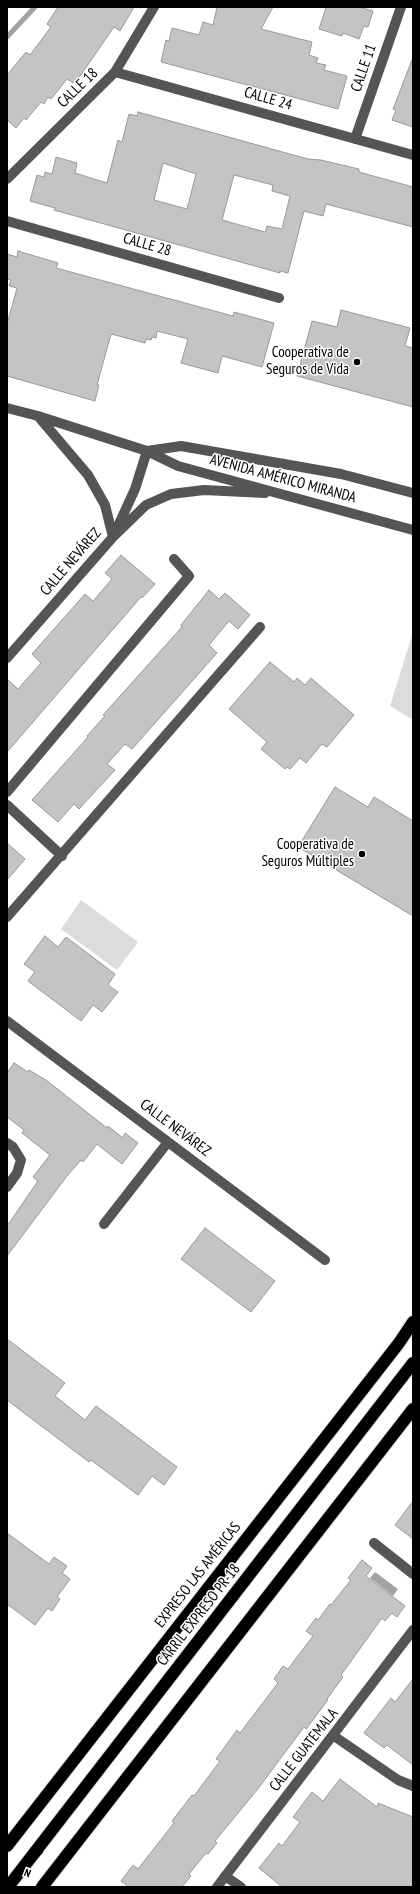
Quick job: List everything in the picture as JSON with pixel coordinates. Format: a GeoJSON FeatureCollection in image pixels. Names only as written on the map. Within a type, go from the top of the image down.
{"type":"FeatureCollection","features":[{"type":"Feature","properties":{"kind":"highway","name":"EXPRESO LAS AMÉRICAS"},"geometry":{"type":"LineString","coordinates":[[7,1846],[399,1343],[413,1322]]}},
{"type":"Feature","properties":{"kind":"highway","name":"CARRIL EXPRESO PR-18"},"geometry":{"type":"LineString","coordinates":[[8,1887],[413,1363]]}},
{"type":"Feature","properties":{"kind":"highway"},"geometry":{"type":"LineString","coordinates":[[42,1887],[413,1409]]}},
{"type":"Feature","properties":{"kind":"street","name":"CALLE 18"},"geometry":{"type":"LineString","coordinates":[[7,179],[115,72],[154,7]]}},
{"type":"Feature","properties":{"kind":"street","name":"CALLE 11"},"geometry":{"type":"LineString","coordinates":[[355,139],[401,7]]}},
{"type":"Feature","properties":{"kind":"street","name":"CALLE 24"},"geometry":{"type":"LineString","coordinates":[[115,72],[413,155]]}},
{"type":"Feature","properties":{"kind":"street","name":"CALLE 28"},"geometry":{"type":"LineString","coordinates":[[7,221],[279,298]]}},
{"type":"Feature","properties":{"kind":"street","name":"AVENIDA AMÉRICO MIRANDA"},"geometry":{"type":"LineString","coordinates":[[7,408],[38,416],[147,451],[178,466],[413,530]]}},
{"type":"Feature","properties":{"kind":"street"},"geometry":{"type":"LineString","coordinates":[[38,416],[88,474],[105,505],[113,537],[146,506],[171,494],[204,490],[285,494]]}},
{"type":"Feature","properties":{"kind":"street","name":"AVENIDA AMÉRICO MIRANDA"},"geometry":{"type":"LineString","coordinates":[[147,451],[181,446],[341,474],[413,493]]}},
{"type":"Feature","properties":{"kind":"street","name":"CALLE NEVÁREZ"},"geometry":{"type":"LineString","coordinates":[[7,658],[113,537],[135,490],[147,451]]}},
{"type":"Feature","properties":{"kind":"street"},"geometry":{"type":"LineString","coordinates":[[7,792],[190,576],[174,559]]}},
{"type":"Feature","properties":{"kind":"street"},"geometry":{"type":"LineString","coordinates":[[7,917],[62,856],[260,627]]}},
{"type":"Feature","properties":{"kind":"street"},"geometry":{"type":"LineString","coordinates":[[7,805],[62,856]]}},
{"type":"Feature","properties":{"kind":"street","name":"CALLE NEVÁREZ"},"geometry":{"type":"LineString","coordinates":[[7,1022],[326,1260]]}},
{"type":"Feature","properties":{"kind":"street"},"geometry":{"type":"LineString","coordinates":[[104,1224],[168,1142]]}},
{"type":"Feature","properties":{"kind":"street"},"geometry":{"type":"LineString","coordinates":[[7,1143],[13,1148],[21,1160],[17,1173],[7,1186]]}},
{"type":"Feature","properties":{"kind":"street"},"geometry":{"type":"LineString","coordinates":[[374,1543],[413,1574]]}},
{"type":"Feature","properties":{"kind":"street","name":"CALLE GUATEMALA"},"geometry":{"type":"LineString","coordinates":[[217,1887],[334,1736],[413,1630]]}},
{"type":"Feature","properties":{"kind":"street"},"geometry":{"type":"LineString","coordinates":[[334,1736],[398,1780],[413,1786]]}},
{"type":"Feature","properties":{"kind":"street"},"geometry":{"type":"LineString","coordinates":[[225,1876],[241,1887]]}},
{"type":"Feature","properties":{"kind":"shaded area"},"geometry":{"type":"Polygon","coordinates":[[[413,632],[413,720],[390,706],[413,632]]]}},
{"type":"Feature","properties":{"kind":"shaded area"},"geometry":{"type":"Polygon","coordinates":[[[81,900],[138,942],[117,970],[61,929],[81,900]]]}},
{"type":"Feature","properties":{"kind":"shaded area"},"geometry":{"type":"Polygon","coordinates":[[[375,1572],[398,1589],[393,1596],[370,1578],[375,1572]]]}},
{"type":"Feature","properties":{"kind":"building"},"geometry":{"type":"Polygon","coordinates":[[[58,7],[134,7],[120,31],[114,27],[76,82],[75,81],[73,83],[67,79],[51,99],[48,97],[44,104],[41,102],[26,120],[24,118],[16,128],[7,120],[7,75],[26,52],[30,55],[51,27],[47,24],[58,7]]]}},
{"type":"Feature","properties":{"kind":"building"},"geometry":{"type":"Polygon","coordinates":[[[217,7],[273,7],[261,29],[312,42],[309,55],[318,58],[316,63],[326,65],[324,70],[347,76],[338,109],[161,62],[166,40],[169,41],[172,28],[199,35],[203,22],[213,25],[217,7]]]}},
{"type":"Feature","properties":{"kind":"building"},"geometry":{"type":"Polygon","coordinates":[[[326,7],[359,7],[373,11],[368,27],[364,26],[359,39],[343,33],[342,36],[319,29],[326,7]]]}},
{"type":"Feature","properties":{"kind":"building"},"geometry":{"type":"Polygon","coordinates":[[[412,60],[413,127],[392,120],[396,110],[393,109],[412,60]]]}},
{"type":"Feature","properties":{"kind":"building"},"geometry":{"type":"Polygon","coordinates":[[[138,112],[308,159],[321,160],[359,169],[359,172],[413,187],[413,227],[326,204],[323,216],[304,211],[288,273],[280,271],[280,273],[54,210],[55,208],[30,201],[37,175],[44,177],[45,172],[52,174],[56,157],[77,163],[75,173],[107,183],[118,140],[122,142],[129,114],[137,116],[138,112]],[[163,163],[154,200],[187,209],[196,174],[163,163]],[[234,175],[222,220],[265,232],[267,226],[282,229],[290,196],[272,191],[273,185],[234,175]]]}},
{"type":"Feature","properties":{"kind":"building"},"geometry":{"type":"Polygon","coordinates":[[[18,251],[58,263],[56,268],[233,316],[234,312],[274,323],[262,367],[222,356],[218,373],[181,363],[188,339],[157,331],[156,338],[152,337],[151,340],[146,339],[145,343],[111,334],[97,385],[99,385],[95,401],[7,376],[7,324],[17,288],[9,286],[11,280],[7,279],[7,254],[17,257],[18,251]]]}},
{"type":"Feature","properties":{"kind":"building","name":"Cooperativa de Seguros de Vida"},"geometry":{"type":"Polygon","coordinates":[[[341,310],[410,328],[405,346],[413,348],[413,407],[297,376],[312,321],[337,327],[341,310]]]}},
{"type":"Feature","properties":{"kind":"building"},"geometry":{"type":"Polygon","coordinates":[[[121,555],[155,584],[142,598],[141,597],[7,752],[7,679],[18,689],[41,663],[32,654],[85,594],[93,601],[112,579],[105,573],[121,555]]]}},
{"type":"Feature","properties":{"kind":"building"},"geometry":{"type":"Polygon","coordinates":[[[209,590],[219,599],[225,593],[250,615],[238,629],[229,621],[209,645],[217,653],[132,749],[125,744],[107,764],[115,770],[79,809],[74,804],[58,822],[32,800],[88,737],[87,736],[105,716],[103,715],[182,627],[181,625],[209,590]]]}},
{"type":"Feature","properties":{"kind":"building"},"geometry":{"type":"Polygon","coordinates":[[[270,662],[294,682],[297,678],[305,685],[311,678],[354,715],[327,747],[322,744],[306,763],[300,758],[290,769],[287,767],[285,769],[261,749],[267,742],[229,709],[270,662]]]}},
{"type":"Feature","properties":{"kind":"building","name":"Cooperativa de Seguros Múltiples"},"geometry":{"type":"Polygon","coordinates":[[[335,787],[368,807],[374,797],[413,821],[413,916],[298,847],[335,787]]]}},
{"type":"Feature","properties":{"kind":"building"},"geometry":{"type":"Polygon","coordinates":[[[7,843],[25,859],[7,880],[7,843]]]}},
{"type":"Feature","properties":{"kind":"building"},"geometry":{"type":"Polygon","coordinates":[[[45,936],[58,947],[66,937],[115,974],[108,985],[118,992],[102,1012],[93,1005],[81,1021],[28,981],[35,972],[24,964],[45,936]]]}},
{"type":"Feature","properties":{"kind":"building"},"geometry":{"type":"Polygon","coordinates":[[[14,1063],[28,1072],[29,1070],[46,1080],[107,1128],[108,1126],[123,1138],[125,1133],[138,1143],[122,1164],[97,1144],[83,1162],[81,1160],[67,1176],[7,1256],[7,1226],[38,1181],[33,1177],[50,1155],[22,1133],[24,1130],[7,1117],[7,1073],[14,1063]]]}},
{"type":"Feature","properties":{"kind":"building"},"geometry":{"type":"Polygon","coordinates":[[[205,1228],[275,1281],[251,1312],[181,1259],[205,1228]]]}},
{"type":"Feature","properties":{"kind":"building"},"geometry":{"type":"Polygon","coordinates":[[[7,1339],[65,1383],[55,1396],[85,1420],[96,1406],[177,1467],[164,1485],[152,1476],[138,1495],[91,1460],[89,1462],[7,1400],[7,1339]]]}},
{"type":"Feature","properties":{"kind":"building"},"geometry":{"type":"Polygon","coordinates":[[[413,1501],[413,1539],[395,1525],[413,1501]]]}},
{"type":"Feature","properties":{"kind":"building"},"geometry":{"type":"Polygon","coordinates":[[[7,1533],[49,1564],[54,1557],[67,1566],[62,1573],[70,1579],[57,1597],[60,1599],[52,1611],[48,1608],[35,1625],[7,1604],[7,1533]]]}},
{"type":"Feature","properties":{"kind":"building"},"geometry":{"type":"Polygon","coordinates":[[[362,1560],[372,1568],[366,1576],[405,1606],[397,1617],[392,1613],[385,1621],[382,1618],[341,1675],[343,1677],[327,1699],[328,1700],[306,1729],[304,1727],[257,1790],[215,1841],[217,1843],[208,1854],[206,1853],[189,1874],[191,1876],[182,1887],[129,1887],[121,1881],[133,1865],[138,1869],[174,1823],[172,1821],[192,1795],[194,1796],[220,1761],[216,1759],[237,1730],[240,1733],[278,1683],[274,1679],[283,1666],[288,1669],[313,1636],[306,1631],[316,1618],[318,1620],[351,1580],[348,1578],[362,1560]]]}},
{"type":"Feature","properties":{"kind":"building"},"geometry":{"type":"Polygon","coordinates":[[[413,1679],[413,1765],[387,1745],[384,1748],[364,1733],[391,1698],[395,1702],[413,1679]]]}},
{"type":"Feature","properties":{"kind":"building"},"geometry":{"type":"Polygon","coordinates":[[[340,1779],[377,1807],[378,1803],[413,1817],[413,1887],[282,1887],[259,1868],[279,1843],[282,1846],[300,1822],[293,1817],[312,1792],[323,1801],[340,1779]]]}},
{"type":"Feature","properties":{"kind":"waterway"},"geometry":{"type":"LineString","coordinates":[[7,37],[35,7]]}},
{"type":"Feature","properties":{"kind":"place","name":"Cooperativa de Seguros de Vida"},"geometry":{"type":"Point","coordinates":[357,362]}},
{"type":"Feature","properties":{"kind":"place","name":"Cooperativa de Seguros Múltiples"},"geometry":{"type":"Point","coordinates":[362,854]}}]}
